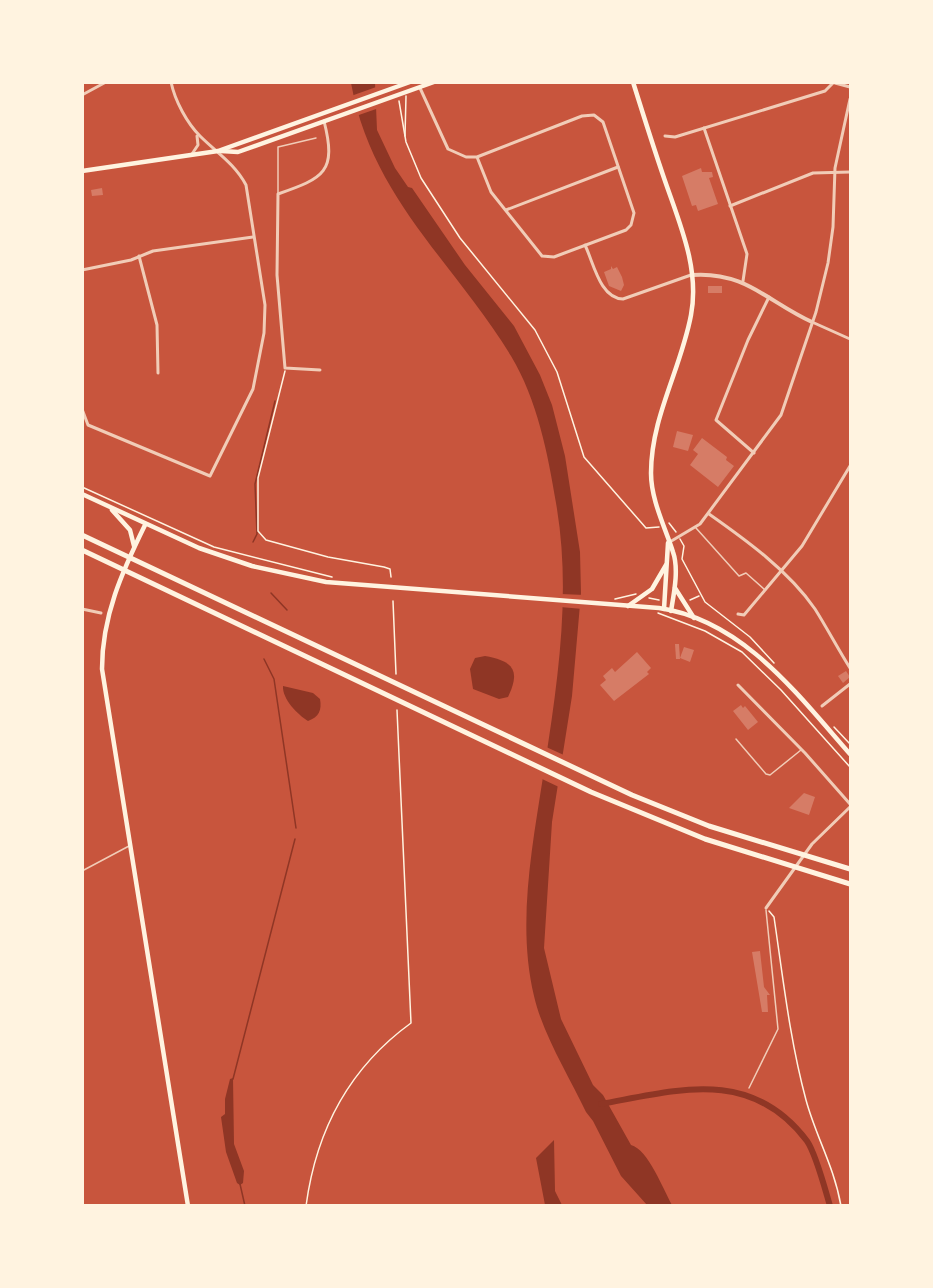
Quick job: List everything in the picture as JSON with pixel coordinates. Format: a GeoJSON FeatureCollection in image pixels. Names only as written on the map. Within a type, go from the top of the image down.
{"type":"FeatureCollection","features":[{"type":"Feature","properties":{"kind":"highway"},"geometry":{"type":"LineString","coordinates":[[82,535],[597,779],[698,821],[850,869]]}},
{"type":"Feature","properties":{"kind":"highway"},"geometry":{"type":"LineString","coordinates":[[82,550],[591,792],[669,825],[779,863],[850,884]]}},
{"type":"Feature","properties":{"kind":"main road"},"geometry":{"type":"LineString","coordinates":[[218,151],[321,112],[410,82]]}},
{"type":"Feature","properties":{"kind":"main road"},"geometry":{"type":"LineString","coordinates":[[82,171],[218,151],[238,152],[434,82]]}},
{"type":"Feature","properties":{"kind":"main road"},"geometry":{"type":"LineString","coordinates":[[633,82],[678,216],[692,275],[691,314],[683,346],[656,424],[652,451],[651,476],[668,543],[674,553],[675,588],[671,611]]}},
{"type":"Feature","properties":{"kind":"main road"},"geometry":{"type":"LineString","coordinates":[[321,112],[324,121]]}},
{"type":"Feature","properties":{"kind":"main road"},"geometry":{"type":"LineString","coordinates":[[82,494],[145,525],[222,556],[326,582],[664,609],[695,619],[725,633],[754,651],[850,754]]}},
{"type":"Feature","properties":{"kind":"main road"},"geometry":{"type":"LineString","coordinates":[[110,508],[130,530],[134,546]]}},
{"type":"Feature","properties":{"kind":"main road"},"geometry":{"type":"LineString","coordinates":[[145,525],[104,613],[102,669],[188,1206]]}},
{"type":"Feature","properties":{"kind":"main road"},"geometry":{"type":"LineString","coordinates":[[664,609],[668,543]]}},
{"type":"Feature","properties":{"kind":"main road"},"geometry":{"type":"LineString","coordinates":[[628,606],[645,595],[659,579],[667,562]]}},
{"type":"Feature","properties":{"kind":"main road"},"geometry":{"type":"LineString","coordinates":[[675,588],[695,619]]}},
{"type":"Feature","properties":{"kind":"street"},"geometry":{"type":"LineString","coordinates":[[95,82],[98,87]]}},
{"type":"Feature","properties":{"kind":"street"},"geometry":{"type":"LineString","coordinates":[[82,95],[106,82]]}},
{"type":"Feature","properties":{"kind":"street"},"geometry":{"type":"LineString","coordinates":[[82,426],[88,425],[210,476],[253,389],[260,362],[265,310],[246,185],[241,175],[218,151],[197,134],[183,112],[171,82]]}},
{"type":"Feature","properties":{"kind":"street"},"geometry":{"type":"LineString","coordinates":[[666,136],[675,137],[825,91],[834,82],[850,87]]}},
{"type":"Feature","properties":{"kind":"street"},"geometry":{"type":"LineString","coordinates":[[420,88],[448,149],[465,157],[477,157],[588,114],[594,115],[603,122],[634,219],[626,230],[554,257],[542,255],[484,181],[477,157]]}},
{"type":"Feature","properties":{"kind":"street"},"geometry":{"type":"LineString","coordinates":[[668,543],[696,528],[709,514],[781,415],[812,322],[832,239],[835,172],[850,99]]}},
{"type":"Feature","properties":{"kind":"street"},"geometry":{"type":"LineString","coordinates":[[320,370],[285,368],[277,275],[278,194],[309,182],[325,167],[331,150],[324,121]]}},
{"type":"Feature","properties":{"kind":"street"},"geometry":{"type":"LineString","coordinates":[[704,128],[747,254],[743,281]]}},
{"type":"Feature","properties":{"kind":"street"},"geometry":{"type":"LineString","coordinates":[[191,155],[198,145],[197,134]]}},
{"type":"Feature","properties":{"kind":"street"},"geometry":{"type":"LineString","coordinates":[[506,210],[618,167]]}},
{"type":"Feature","properties":{"kind":"street"},"geometry":{"type":"LineString","coordinates":[[730,206],[813,173],[850,172]]}},
{"type":"Feature","properties":{"kind":"street"},"geometry":{"type":"LineString","coordinates":[[82,270],[131,260],[170,248],[254,237]]}},
{"type":"Feature","properties":{"kind":"street"},"geometry":{"type":"LineString","coordinates":[[585,245],[607,293],[615,299],[623,299],[692,275],[714,274],[743,281],[812,322],[850,339]]}},
{"type":"Feature","properties":{"kind":"street"},"geometry":{"type":"LineString","coordinates":[[139,256],[156,318],[158,373]]}},
{"type":"Feature","properties":{"kind":"street"},"geometry":{"type":"LineString","coordinates":[[754,453],[718,425],[716,416],[769,297]]}},
{"type":"Feature","properties":{"kind":"street"},"geometry":{"type":"LineString","coordinates":[[82,409],[88,425]]}},
{"type":"Feature","properties":{"kind":"street"},"geometry":{"type":"LineString","coordinates":[[738,614],[744,615],[766,591],[811,534],[850,466]]}},
{"type":"Feature","properties":{"kind":"street"},"geometry":{"type":"LineString","coordinates":[[709,514],[741,536],[781,572],[815,610],[850,668]]}},
{"type":"Feature","properties":{"kind":"street"},"geometry":{"type":"LineString","coordinates":[[82,609],[104,613]]}},
{"type":"Feature","properties":{"kind":"street"},"geometry":{"type":"LineString","coordinates":[[822,706],[850,684]]}},
{"type":"Feature","properties":{"kind":"street"},"geometry":{"type":"LineString","coordinates":[[738,685],[802,749],[850,806],[812,844],[766,908]]}},
{"type":"Feature","properties":{"kind":"lane"},"geometry":{"type":"LineString","coordinates":[[278,194],[278,147],[316,138]]}},
{"type":"Feature","properties":{"kind":"lane"},"geometry":{"type":"LineString","coordinates":[[696,528],[739,576],[746,573],[766,591]]}},
{"type":"Feature","properties":{"kind":"lane"},"geometry":{"type":"LineString","coordinates":[[736,740],[766,774],[770,775],[802,749]]}},
{"type":"Feature","properties":{"kind":"lane"},"geometry":{"type":"LineString","coordinates":[[82,871],[129,846]]}},
{"type":"Feature","properties":{"kind":"lane"},"geometry":{"type":"LineString","coordinates":[[749,1088],[778,1029],[766,908]]}},
{"type":"Feature","properties":{"kind":"path"},"geometry":{"type":"LineString","coordinates":[[404,137],[406,93]]}},
{"type":"Feature","properties":{"kind":"path"},"geometry":{"type":"LineString","coordinates":[[399,101],[404,137],[421,178],[443,213],[535,330],[556,372],[584,457],[646,528],[663,526],[670,522]]}},
{"type":"Feature","properties":{"kind":"path"},"geometry":{"type":"LineString","coordinates":[[285,368],[258,478],[258,531],[266,540],[328,557],[390,569],[391,577]]}},
{"type":"Feature","properties":{"kind":"path"},"geometry":{"type":"LineString","coordinates":[[82,487],[214,547],[333,577]]}},
{"type":"Feature","properties":{"kind":"path"},"geometry":{"type":"LineString","coordinates":[[684,546],[682,559],[700,596]]}},
{"type":"Feature","properties":{"kind":"path"},"geometry":{"type":"LineString","coordinates":[[612,599],[628,597],[642,591],[645,595],[660,601]]}},
{"type":"Feature","properties":{"kind":"path"},"geometry":{"type":"LineString","coordinates":[[393,601],[396,674]]}},
{"type":"Feature","properties":{"kind":"path"},"geometry":{"type":"LineString","coordinates":[[657,615],[705,631],[742,652],[781,690],[850,767]]}},
{"type":"Feature","properties":{"kind":"path"},"geometry":{"type":"LineString","coordinates":[[306,1206],[313,1162],[336,1106],[375,1053],[411,1023],[408,1008],[397,710]]}},
{"type":"Feature","properties":{"kind":"path"},"geometry":{"type":"LineString","coordinates":[[766,908],[774,917],[790,1026],[806,1100],[831,1164],[841,1206]]}},
{"type":"Feature","properties":{"kind":"shaded area"},"geometry":{"type":"Polygon","coordinates":[[[351,83],[375,83],[377,130],[395,168],[408,187],[412,188],[465,265],[514,326],[540,375],[552,405],[565,456],[580,552],[581,593],[572,696],[552,822],[544,948],[561,1019],[593,1085],[603,1095],[631,1145],[637,1148],[649,1162],[672,1205],[647,1205],[621,1176],[550,1040],[538,1011],[529,969],[526,914],[528,886],[557,674],[563,606],[561,537],[553,484],[535,408],[511,356],[396,195],[377,161],[362,124],[351,83]]]}},
{"type":"Feature","properties":{"kind":"shaded area"},"geometry":{"type":"Polygon","coordinates":[[[485,656],[502,661],[512,668],[514,680],[508,697],[499,699],[473,689],[470,669],[475,658],[485,656]]]}},
{"type":"Feature","properties":{"kind":"shaded area"},"geometry":{"type":"Polygon","coordinates":[[[283,686],[313,693],[320,699],[321,707],[317,715],[308,721],[300,715],[285,696],[283,686]]]}},
{"type":"Feature","properties":{"kind":"shaded area"},"geometry":{"type":"Polygon","coordinates":[[[233,1078],[234,1144],[244,1171],[243,1183],[240,1185],[237,1183],[226,1152],[221,1117],[225,1114],[225,1099],[230,1079],[233,1078]]]}},
{"type":"Feature","properties":{"kind":"shaded area"},"geometry":{"type":"Polygon","coordinates":[[[554,1140],[555,1191],[562,1205],[545,1205],[536,1158],[554,1140]]]}},
{"type":"Feature","properties":{"kind":"pier"},"geometry":{"type":"Polygon","coordinates":[[[379,86],[379,108],[356,116],[351,96],[379,86]]]}},
{"type":"Feature","properties":{"kind":"pier"},"geometry":{"type":"Polygon","coordinates":[[[561,594],[584,595],[583,609],[560,607],[561,594]]]}},
{"type":"Feature","properties":{"kind":"pier"},"geometry":{"type":"Polygon","coordinates":[[[544,746],[566,756],[561,788],[540,778],[544,746]]]}},
{"type":"Feature","properties":{"kind":"building"},"geometry":{"type":"Polygon","coordinates":[[[701,168],[702,172],[712,172],[713,177],[709,178],[718,204],[698,211],[696,205],[692,206],[682,176],[701,168]]]}},
{"type":"Feature","properties":{"kind":"building"},"geometry":{"type":"Polygon","coordinates":[[[102,188],[103,195],[92,196],[91,190],[102,188]]]}},
{"type":"Feature","properties":{"kind":"building"},"geometry":{"type":"Polygon","coordinates":[[[611,266],[613,269],[617,267],[622,277],[624,285],[621,291],[609,286],[604,272],[611,269],[611,266]]]}},
{"type":"Feature","properties":{"kind":"building"},"geometry":{"type":"Polygon","coordinates":[[[708,286],[722,286],[722,293],[708,293],[708,286]]]}},
{"type":"Feature","properties":{"kind":"building"},"geometry":{"type":"Polygon","coordinates":[[[677,431],[693,435],[688,451],[673,447],[677,431]]]}},
{"type":"Feature","properties":{"kind":"building"},"geometry":{"type":"Polygon","coordinates":[[[702,438],[727,457],[726,460],[734,466],[718,487],[690,465],[698,454],[693,450],[702,438]]]}},
{"type":"Feature","properties":{"kind":"building"},"geometry":{"type":"Polygon","coordinates":[[[675,644],[679,644],[680,659],[676,659],[675,644]]]}},
{"type":"Feature","properties":{"kind":"building"},"geometry":{"type":"Polygon","coordinates":[[[684,647],[694,650],[690,662],[680,658],[684,647]]]}},
{"type":"Feature","properties":{"kind":"building"},"geometry":{"type":"Polygon","coordinates":[[[637,652],[651,668],[647,672],[649,674],[614,701],[600,685],[606,680],[603,676],[612,668],[615,672],[637,652]]]}},
{"type":"Feature","properties":{"kind":"building"},"geometry":{"type":"Polygon","coordinates":[[[846,671],[850,677],[843,683],[838,676],[846,671]]]}},
{"type":"Feature","properties":{"kind":"building"},"geometry":{"type":"Polygon","coordinates":[[[741,705],[743,708],[745,706],[758,722],[748,730],[733,711],[741,705]]]}},
{"type":"Feature","properties":{"kind":"building"},"geometry":{"type":"Polygon","coordinates":[[[804,793],[815,797],[809,815],[789,808],[804,793]]]}},
{"type":"Feature","properties":{"kind":"building"},"geometry":{"type":"Polygon","coordinates":[[[760,951],[764,987],[770,995],[767,995],[768,1012],[762,1012],[752,952],[760,951]]]}},
{"type":"Feature","properties":{"kind":"waterway"},"geometry":{"type":"LineString","coordinates":[[253,542],[257,534],[255,484],[275,401]]}},
{"type":"Feature","properties":{"kind":"waterway"},"geometry":{"type":"LineString","coordinates":[[271,593],[287,610]]}},
{"type":"Feature","properties":{"kind":"waterway"},"geometry":{"type":"LineString","coordinates":[[264,659],[274,679],[296,828]]}},
{"type":"Feature","properties":{"kind":"waterway"},"geometry":{"type":"LineString","coordinates":[[233,1079],[295,839]]}},
{"type":"Feature","properties":{"kind":"waterway"},"geometry":{"type":"LineString","coordinates":[[601,1104],[685,1090],[738,1093],[762,1102],[785,1118],[807,1141],[817,1163],[830,1206]]}},
{"type":"Feature","properties":{"kind":"waterway"},"geometry":{"type":"LineString","coordinates":[[240,1184],[245,1206]]}}]}
